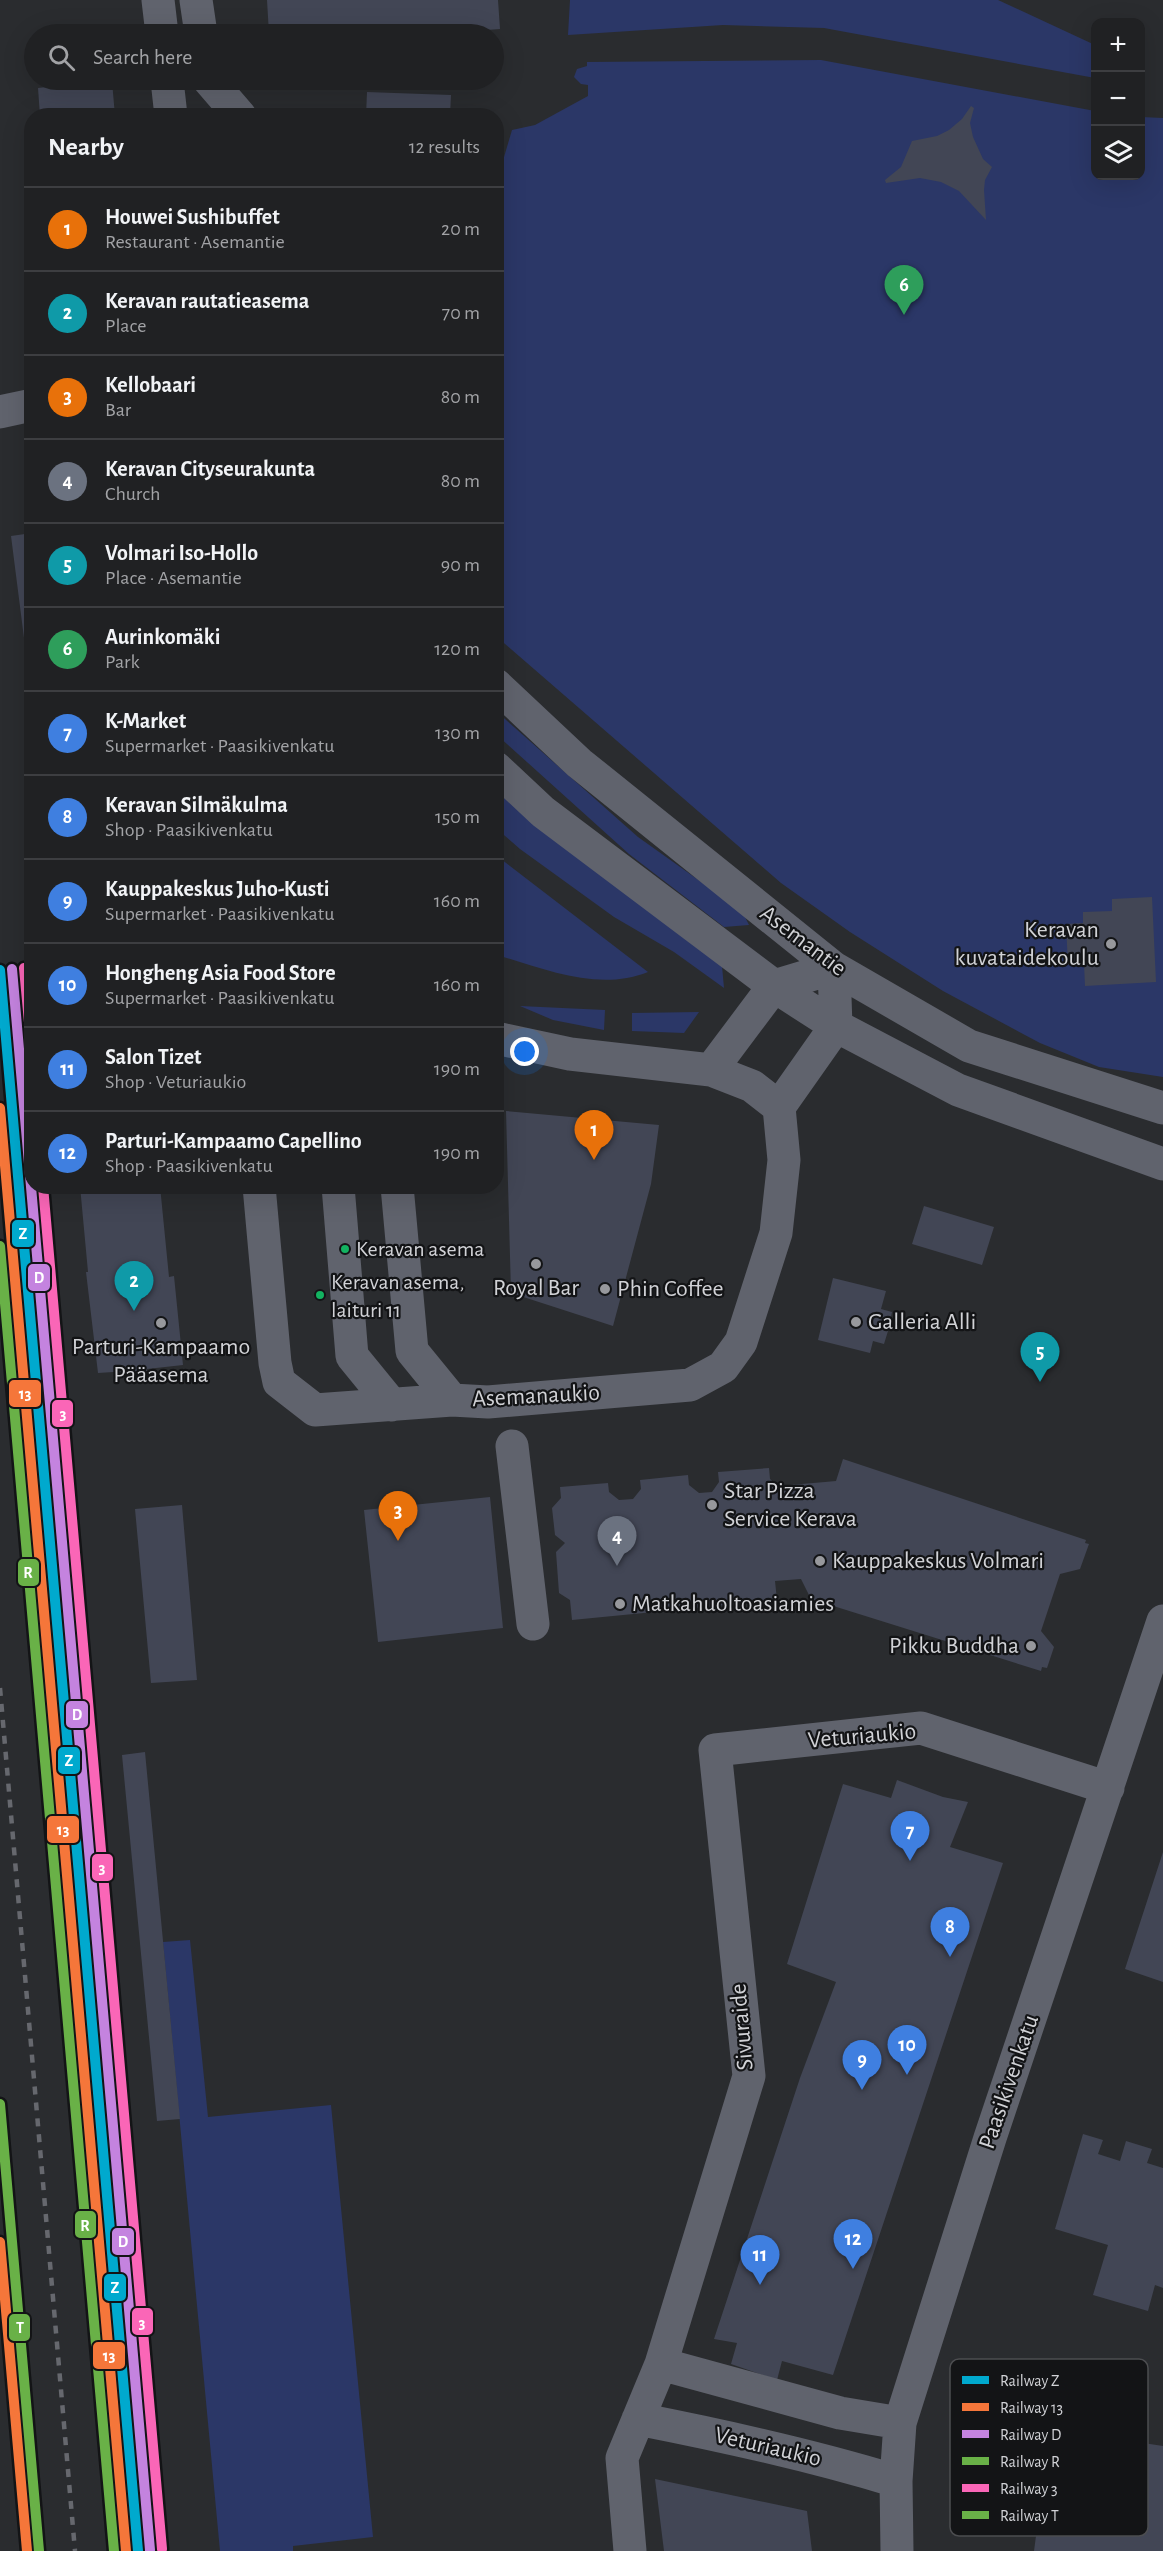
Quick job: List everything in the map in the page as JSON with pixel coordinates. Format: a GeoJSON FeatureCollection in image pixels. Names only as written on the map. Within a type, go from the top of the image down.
{"type":"FeatureCollection","features":[{"type":"Feature","properties":{"kind":"street"},"geometry":{"type":"LineString","coordinates":[[158,0],[161,24]]}},
{"type":"Feature","properties":{"kind":"street"},"geometry":{"type":"LineString","coordinates":[[196,0],[200,24]]}},
{"type":"Feature","properties":{"kind":"street"},"geometry":{"type":"LineString","coordinates":[[168,90],[170,108]]}},
{"type":"Feature","properties":{"kind":"street"},"geometry":{"type":"LineString","coordinates":[[209,90],[210,108]]}},
{"type":"Feature","properties":{"kind":"street"},"geometry":{"type":"LineString","coordinates":[[217,90],[233,108]]}},
{"type":"Feature","properties":{"kind":"street"},"geometry":{"type":"LineString","coordinates":[[0,412],[24,407]]}},
{"type":"Feature","properties":{"kind":"street","name":"Asemantie"},"geometry":{"type":"LineString","coordinates":[[504,693],[579,763],[834,968],[969,1046],[1163,1108]]}},
{"type":"Feature","properties":{"kind":"street","name":"Asemantie"},"geometry":{"type":"LineString","coordinates":[[504,775],[543,812],[774,986],[836,1026],[958,1090],[1163,1164]]}},
{"type":"Feature","properties":{"kind":"street"},"geometry":{"type":"LineString","coordinates":[[504,1040],[570,1054],[711,1070],[752,1086],[779,1107],[836,1026],[834,968],[774,986],[711,1070]]}},
{"type":"Feature","properties":{"kind":"street","name":"Asemanaukio"},"geometry":{"type":"LineString","coordinates":[[260,1194],[275,1363],[279,1382],[315,1410],[453,1400],[488,1402],[690,1385],[723,1367],[741,1342],[776,1233],[784,1160],[779,1107]]}},
{"type":"Feature","properties":{"kind":"street"},"geometry":{"type":"LineString","coordinates":[[339,1194],[352,1356],[392,1405]]}},
{"type":"Feature","properties":{"kind":"street"},"geometry":{"type":"LineString","coordinates":[[398,1194],[412,1350],[453,1400]]}},
{"type":"Feature","properties":{"kind":"street"},"geometry":{"type":"LineString","coordinates":[[512,1446],[533,1624]]}},
{"type":"Feature","properties":{"kind":"street","name":"Paasikivenkatu"},"geometry":{"type":"LineString","coordinates":[[897,2551],[896,2481],[900,2423],[990,2138],[1163,1621]]}},
{"type":"Feature","properties":{"kind":"street","name":"Veturiaukio"},"geometry":{"type":"LineString","coordinates":[[715,1750],[921,1728],[1108,1788]]}},
{"type":"Feature","properties":{"kind":"street","name":"Sivuraide"},"geometry":{"type":"LineString","coordinates":[[630,2551],[622,2458],[661,2364],[748,2076],[715,1750]]}},
{"type":"Feature","properties":{"kind":"street","name":"Veturiaukio"},"geometry":{"type":"LineString","coordinates":[[661,2364],[840,2413],[900,2423]]}},
{"type":"Feature","properties":{"kind":"street","name":"Veturiaukio"},"geometry":{"type":"LineString","coordinates":[[638,2419],[727,2436],[834,2462],[896,2481]]}},
{"type":"Feature","properties":{"kind":"shaded area"},"geometry":{"type":"Polygon","coordinates":[[[570,0],[998,0],[1091,43],[1091,77],[824,28],[723,25],[568,35],[570,0]]]}},
{"type":"Feature","properties":{"kind":"shaded area"},"geometry":{"type":"Polygon","coordinates":[[[821,60],[1091,110],[1091,180],[1145,180],[1145,117],[1163,118],[1163,1077],[1099,1067],[1040,1043],[943,991],[850,932],[781,883],[504,643],[504,157],[512,130],[535,125],[588,96],[588,85],[581,84],[574,77],[577,69],[587,66],[587,62],[821,60]]]}},
{"type":"Feature","properties":{"kind":"shaded area"},"geometry":{"type":"Polygon","coordinates":[[[504,718],[638,837],[742,911],[749,925],[724,927],[629,854],[504,741],[504,718]]]}},
{"type":"Feature","properties":{"kind":"shaded area"},"geometry":{"type":"Polygon","coordinates":[[[504,794],[722,966],[724,988],[674,952],[614,917],[504,835],[504,794]]]}},
{"type":"Feature","properties":{"kind":"shaded area"},"geometry":{"type":"Polygon","coordinates":[[[504,861],[648,972],[629,978],[610,980],[553,972],[504,957],[504,861]]]}},
{"type":"Feature","properties":{"kind":"shaded area"},"geometry":{"type":"Polygon","coordinates":[[[520,1006],[605,1010],[604,1030],[553,1020],[520,1006]]]}},
{"type":"Feature","properties":{"kind":"shaded area"},"geometry":{"type":"Polygon","coordinates":[[[699,1012],[684,1033],[632,1031],[632,1013],[699,1012]]]}},
{"type":"Feature","properties":{"kind":"shaded area"},"geometry":{"type":"Polygon","coordinates":[[[190,1940],[208,2117],[331,2105],[373,2537],[293,2546],[293,2551],[220,2551],[163,1942],[190,1940]]]}},
{"type":"Feature","properties":{"kind":"building"},"geometry":{"type":"Polygon","coordinates":[[[267,0],[498,0],[500,24],[268,24],[267,0]]]}},
{"type":"Feature","properties":{"kind":"building"},"geometry":{"type":"Polygon","coordinates":[[[38,90],[113,90],[114,108],[39,108],[38,90]]]}},
{"type":"Feature","properties":{"kind":"building"},"geometry":{"type":"Polygon","coordinates":[[[367,92],[451,95],[450,108],[366,108],[367,92]]]}},
{"type":"Feature","properties":{"kind":"building"},"geometry":{"type":"Polygon","coordinates":[[[971,106],[974,108],[970,123],[973,137],[983,159],[992,167],[985,180],[986,220],[959,191],[941,182],[920,178],[886,183],[885,180],[901,167],[912,141],[937,136],[949,130],[962,119],[971,106]]]}},
{"type":"Feature","properties":{"kind":"building"},"geometry":{"type":"Polygon","coordinates":[[[24,534],[24,638],[11,536],[24,534]]]}},
{"type":"Feature","properties":{"kind":"building","name":"Keravan kuvataidekoulu"},"geometry":{"type":"Polygon","coordinates":[[[1152,897],[1156,982],[1085,986],[1084,964],[1068,965],[1066,924],[1083,923],[1083,912],[1112,911],[1112,899],[1152,897]]]}},
{"type":"Feature","properties":{"kind":"building"},"geometry":{"type":"Polygon","coordinates":[[[506,1111],[659,1125],[651,1184],[613,1326],[511,1293],[506,1111]]]}},
{"type":"Feature","properties":{"kind":"building"},"geometry":{"type":"Polygon","coordinates":[[[81,1194],[161,1194],[169,1277],[174,1276],[183,1365],[147,1369],[147,1371],[135,1373],[129,1373],[129,1371],[98,1373],[86,1272],[88,1272],[81,1194]]]}},
{"type":"Feature","properties":{"kind":"building"},"geometry":{"type":"Polygon","coordinates":[[[924,1206],[994,1227],[982,1265],[912,1244],[924,1206]]]}},
{"type":"Feature","properties":{"kind":"building","name":"Galleria Alli"},"geometry":{"type":"Polygon","coordinates":[[[833,1278],[886,1291],[881,1309],[892,1312],[888,1331],[884,1344],[873,1341],[870,1353],[818,1340],[833,1278]]]}},
{"type":"Feature","properties":{"kind":"building","name":"Kauppakeskus Volmari"},"geometry":{"type":"Polygon","coordinates":[[[843,1459],[1086,1540],[1085,1543],[1089,1544],[1080,1569],[1060,1574],[1041,1631],[1054,1647],[1047,1668],[1042,1667],[1041,1671],[811,1599],[801,1579],[775,1581],[777,1600],[572,1620],[570,1600],[559,1593],[556,1552],[565,1543],[555,1535],[552,1508],[561,1498],[560,1487],[608,1483],[609,1492],[619,1500],[633,1499],[641,1489],[640,1480],[688,1475],[689,1485],[699,1493],[712,1492],[719,1482],[718,1472],[769,1468],[770,1479],[778,1486],[836,1481],[843,1459]]]}},
{"type":"Feature","properties":{"kind":"building"},"geometry":{"type":"Polygon","coordinates":[[[490,1497],[503,1628],[378,1642],[364,1510],[490,1497]]]}},
{"type":"Feature","properties":{"kind":"building"},"geometry":{"type":"Polygon","coordinates":[[[182,1505],[197,1680],[151,1683],[135,1509],[182,1505]]]}},
{"type":"Feature","properties":{"kind":"building"},"geometry":{"type":"Polygon","coordinates":[[[145,1752],[180,2119],[157,2121],[122,1755],[145,1752]]]}},
{"type":"Feature","properties":{"kind":"building"},"geometry":{"type":"Polygon","coordinates":[[[897,1780],[943,1797],[968,1802],[950,1847],[1003,1863],[833,2375],[782,2361],[777,2380],[731,2364],[737,2343],[714,2339],[800,2078],[836,1982],[787,1964],[843,1784],[891,1798],[897,1780]]]}},
{"type":"Feature","properties":{"kind":"building"},"geometry":{"type":"Polygon","coordinates":[[[1163,1852],[1163,1982],[1125,1969],[1163,1852]]]}},
{"type":"Feature","properties":{"kind":"building"},"geometry":{"type":"Polygon","coordinates":[[[1083,2134],[1103,2140],[1098,2154],[1120,2161],[1126,2141],[1152,2149],[1147,2163],[1163,2168],[1163,2288],[1155,2285],[1148,2311],[1093,2295],[1108,2245],[1055,2229],[1083,2134]]]}},
{"type":"Feature","properties":{"kind":"building"},"geometry":{"type":"Polygon","coordinates":[[[1148,2444],[1163,2446],[1163,2551],[1034,2551],[1036,2536],[1148,2536],[1148,2444]]]}},
{"type":"Feature","properties":{"kind":"building"},"geometry":{"type":"Polygon","coordinates":[[[655,2479],[807,2511],[812,2551],[664,2551],[655,2479]]]}},
{"type":"Feature","properties":{"kind":"railway"},"geometry":{"type":"LineString","coordinates":[[0,1688],[75,2551]]}},
{"type":"Feature","properties":{"kind":"rail line","name":"D"},"geometry":{"type":"LineString","coordinates":[[12,969],[24,1106]]}},
{"type":"Feature","properties":{"kind":"rail line","name":"Z"},"geometry":{"type":"LineString","coordinates":[[0,970],[138,2551]]}},
{"type":"Feature","properties":{"kind":"rail line","name":"13"},"geometry":{"type":"LineString","coordinates":[[0,1108],[126,2551]]}},
{"type":"Feature","properties":{"kind":"rail line","name":"D"},"geometry":{"type":"LineString","coordinates":[[32,1194],[150,2550]]}},
{"type":"Feature","properties":{"kind":"rail line","name":"3"},"geometry":{"type":"LineString","coordinates":[[44,1194],[162,2549]]}},
{"type":"Feature","properties":{"kind":"rail line","name":"R"},"geometry":{"type":"LineString","coordinates":[[0,1246],[114,2551]]}},
{"type":"Feature","properties":{"kind":"rail line","name":"T"},"geometry":{"type":"LineString","coordinates":[[0,2104],[39,2551]]}},
{"type":"Feature","properties":{"kind":"rail line","name":"13"},"geometry":{"type":"LineString","coordinates":[[0,2242],[27,2551]]}},
{"type":"Feature","properties":{"kind":"place","name":"Aurinkomäki"},"geometry":{"type":"Point","coordinates":[904,315]}},
{"type":"Feature","properties":{"kind":"place","name":"Keravan kuvataidekoulu"},"geometry":{"type":"Point","coordinates":[1111,944]}},
{"type":"Feature","properties":{"kind":"place","name":"Houwei Sushibuffet"},"geometry":{"type":"Point","coordinates":[594,1160]}},
{"type":"Feature","properties":{"kind":"place","name":"Keravan asema"},"geometry":{"type":"Point","coordinates":[345,1249]}},
{"type":"Feature","properties":{"kind":"place","name":"Royal Bar"},"geometry":{"type":"Point","coordinates":[536,1264]}},
{"type":"Feature","properties":{"kind":"place","name":"Phin Coffee"},"geometry":{"type":"Point","coordinates":[605,1289]}},
{"type":"Feature","properties":{"kind":"place","name":"Keravan asema, laituri 11"},"geometry":{"type":"Point","coordinates":[320,1295]}},
{"type":"Feature","properties":{"kind":"place","name":"Keravan rautatieasema"},"geometry":{"type":"Point","coordinates":[134,1311]}},
{"type":"Feature","properties":{"kind":"place","name":"Galleria Alli"},"geometry":{"type":"Point","coordinates":[856,1322]}},
{"type":"Feature","properties":{"kind":"place","name":"Parturi-Kampaamo Pääasema"},"geometry":{"type":"Point","coordinates":[161,1323]}},
{"type":"Feature","properties":{"kind":"place","name":"Volmari Iso-Hollo"},"geometry":{"type":"Point","coordinates":[1040,1382]}},
{"type":"Feature","properties":{"kind":"place","name":"Star Pizza Service Kerava"},"geometry":{"type":"Point","coordinates":[712,1505]}},
{"type":"Feature","properties":{"kind":"place","name":"Kellobaari"},"geometry":{"type":"Point","coordinates":[398,1541]}},
{"type":"Feature","properties":{"kind":"place","name":"Kauppakeskus Volmari"},"geometry":{"type":"Point","coordinates":[820,1561]}},
{"type":"Feature","properties":{"kind":"place","name":"Keravan Cityseurakunta"},"geometry":{"type":"Point","coordinates":[617,1566]}},
{"type":"Feature","properties":{"kind":"place","name":"Matkahuoltoasiamies"},"geometry":{"type":"Point","coordinates":[620,1604]}},
{"type":"Feature","properties":{"kind":"place","name":"Pikku Buddha"},"geometry":{"type":"Point","coordinates":[1031,1646]}},
{"type":"Feature","properties":{"kind":"place","name":"K-Market"},"geometry":{"type":"Point","coordinates":[910,1861]}},
{"type":"Feature","properties":{"kind":"place","name":"Keravan Silmäkulma"},"geometry":{"type":"Point","coordinates":[950,1957]}},
{"type":"Feature","properties":{"kind":"place","name":"Hongheng Asia Food Store"},"geometry":{"type":"Point","coordinates":[907,2075]}},
{"type":"Feature","properties":{"kind":"place","name":"Kauppakeskus Juho-Kusti"},"geometry":{"type":"Point","coordinates":[862,2090]}},
{"type":"Feature","properties":{"kind":"place","name":"Parturi-Kampaamo Capellino"},"geometry":{"type":"Point","coordinates":[853,2269]}},
{"type":"Feature","properties":{"kind":"place","name":"Salon Tizet"},"geometry":{"type":"Point","coordinates":[760,2285]}}]}
